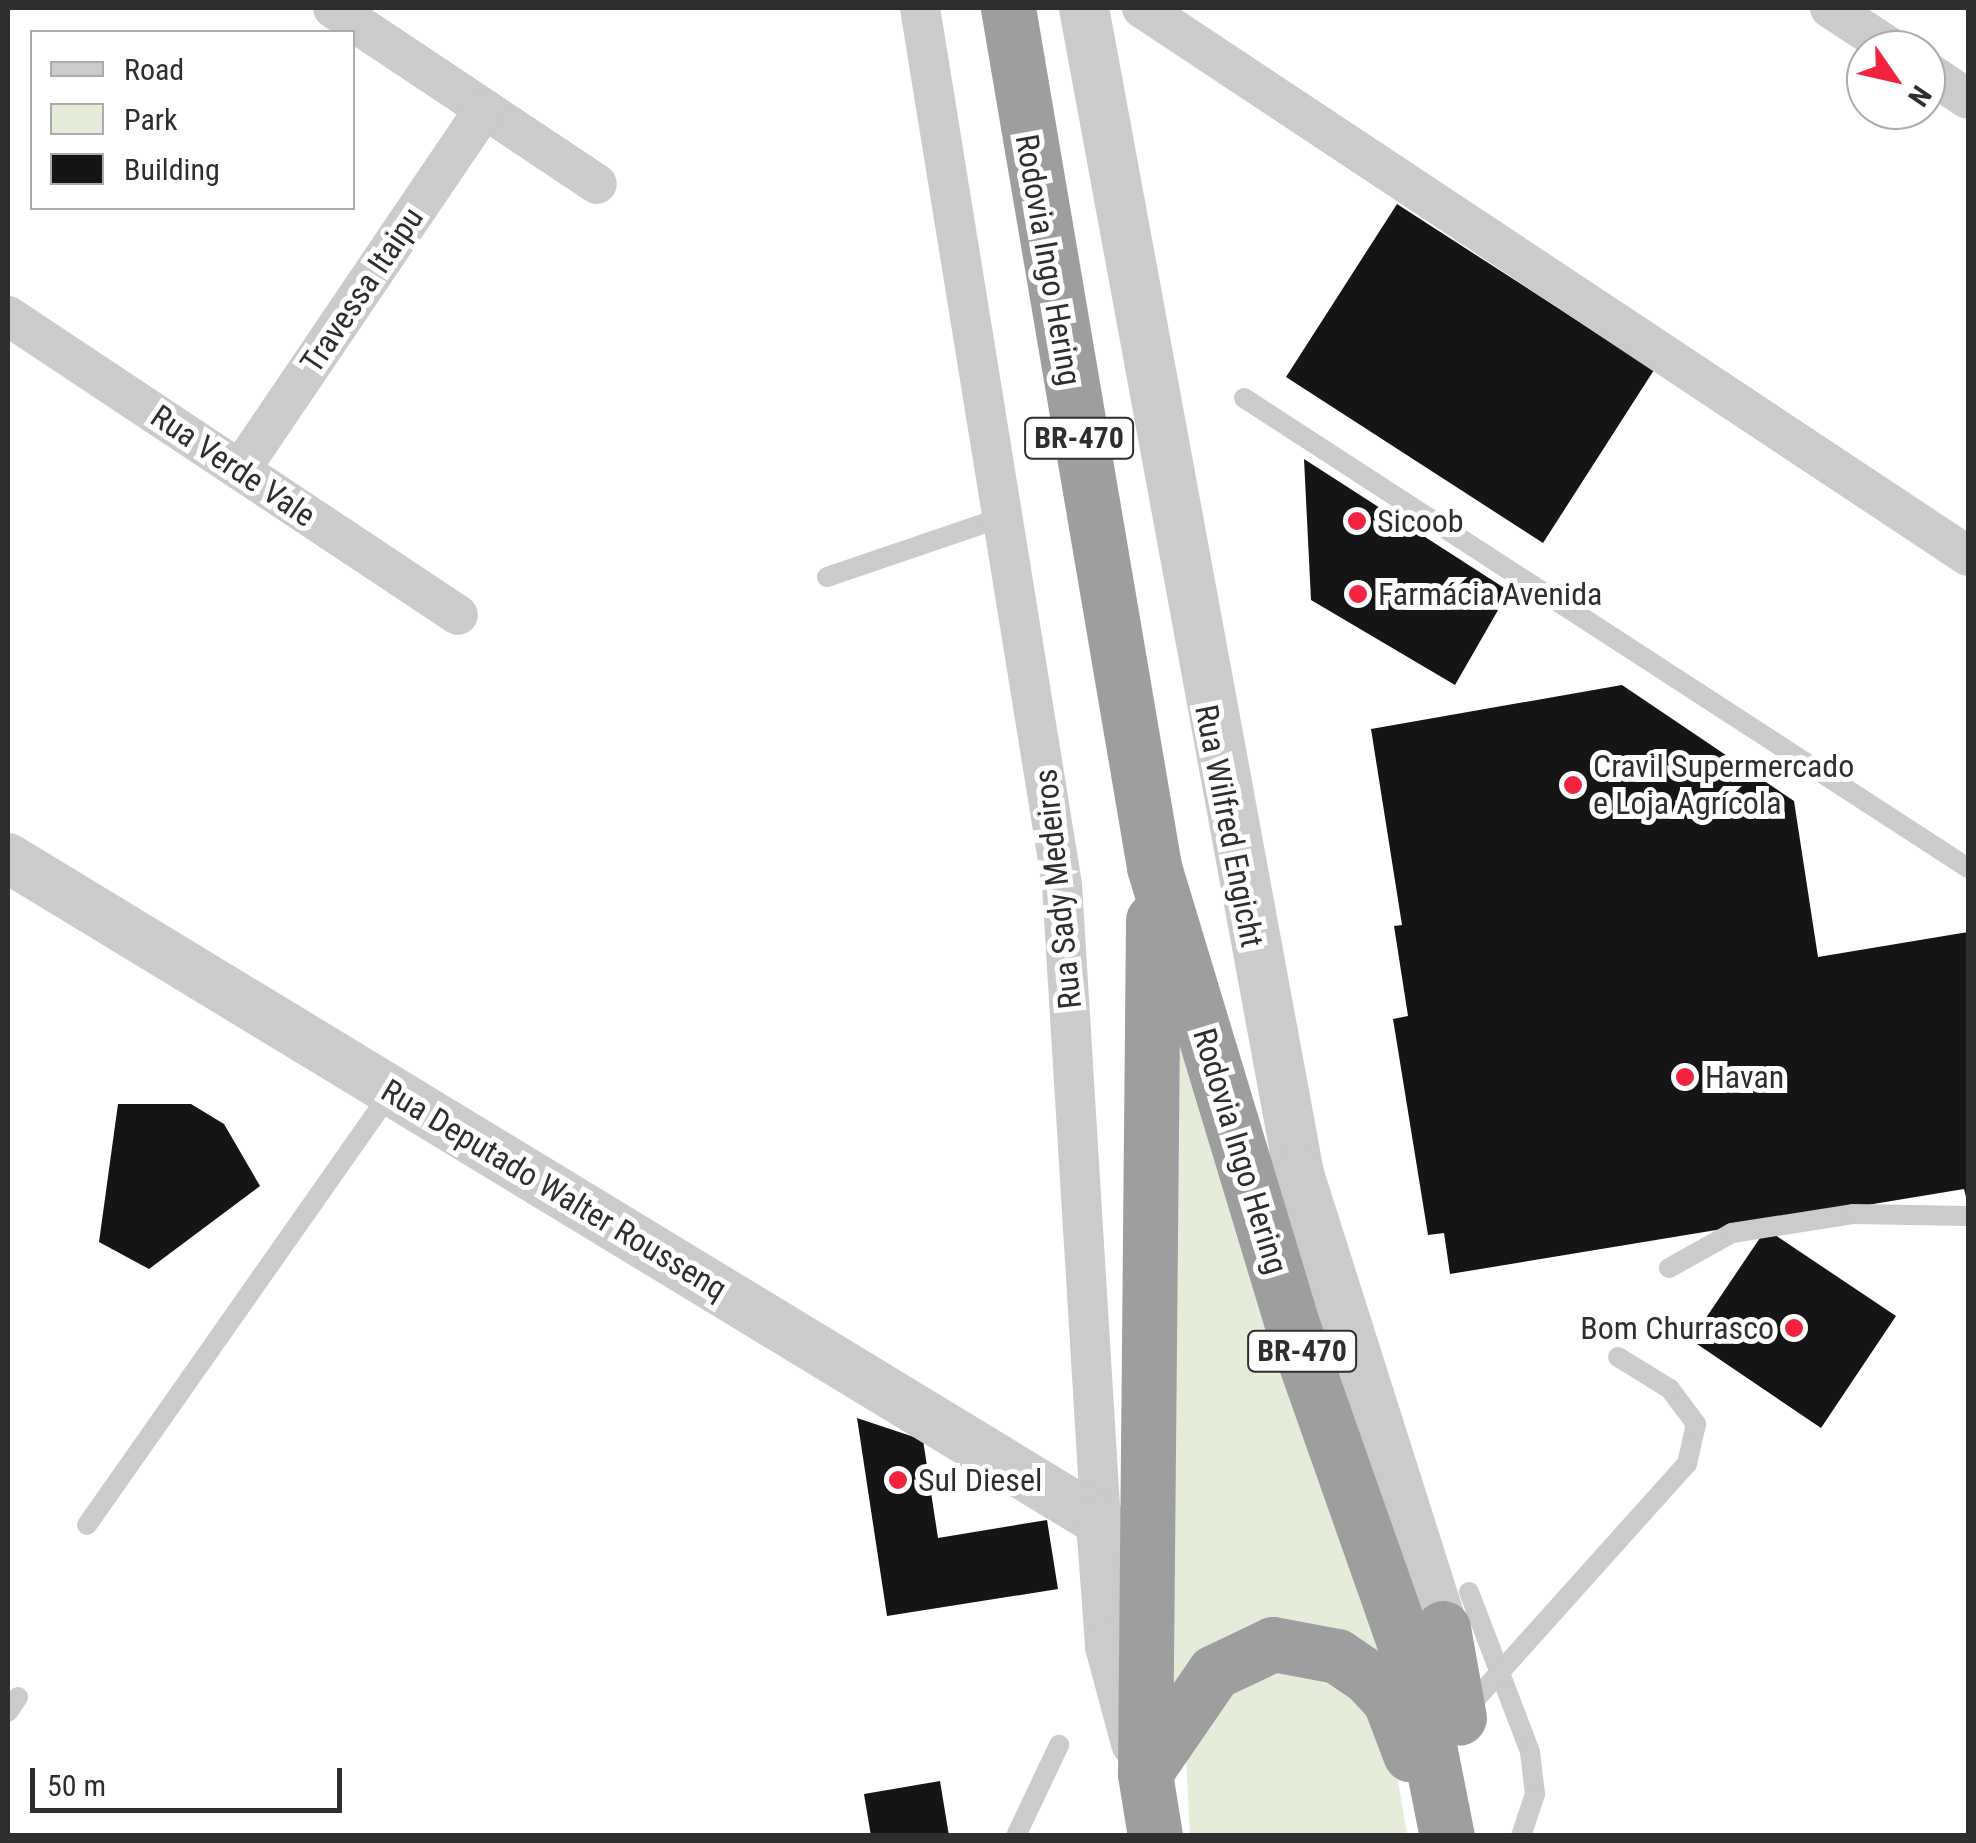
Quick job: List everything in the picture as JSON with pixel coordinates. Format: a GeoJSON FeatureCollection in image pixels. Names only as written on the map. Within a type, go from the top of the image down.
{"type":"FeatureCollection","features":[{"type":"Feature","properties":{"kind":"highway","name":"Rodovia Ingo Hering"},"geometry":{"type":"LineString","coordinates":[[1008,8],[1154,867],[1294,1330],[1414,1670],[1444,1836]]}},
{"type":"Feature","properties":{"kind":"highway","name":"Rodovia Ingo Hering"},"geometry":{"type":"LineString","coordinates":[[1154,867],[1145,1774],[1154,1836]]}},
{"type":"Feature","properties":{"kind":"highway"},"geometry":{"type":"LineString","coordinates":[[1455,1836],[1456,1610]]}},
{"type":"Feature","properties":{"kind":"highway"},"geometry":{"type":"LineString","coordinates":[[1145,1774],[1214,1672],[1258,1649],[1298,1644],[1337,1656],[1390,1701],[1444,1836]]}},
{"type":"Feature","properties":{"kind":"street"},"geometry":{"type":"LineString","coordinates":[[332,8],[597,184]]}},
{"type":"Feature","properties":{"kind":"street","name":"Rua Sady Medeiros"},"geometry":{"type":"LineString","coordinates":[[920,8],[1006,516],[1062,886],[1110,1646],[1145,1774]]}},
{"type":"Feature","properties":{"kind":"street","name":"Rua Wilfred Engicht"},"geometry":{"type":"LineString","coordinates":[[1084,8],[1298,1174],[1456,1610]]}},
{"type":"Feature","properties":{"kind":"street"},"geometry":{"type":"LineString","coordinates":[[1142,8],[1968,556]]}},
{"type":"Feature","properties":{"kind":"street"},"geometry":{"type":"LineString","coordinates":[[1830,8],[1864,30]]}},
{"type":"Feature","properties":{"kind":"street"},"geometry":{"type":"LineString","coordinates":[[1946,84],[1968,99]]}},
{"type":"Feature","properties":{"kind":"street","name":"Travessa Itaipu"},"geometry":{"type":"LineString","coordinates":[[240,470],[484,109]]}},
{"type":"Feature","properties":{"kind":"street","name":"Rua Verde Vale"},"geometry":{"type":"LineString","coordinates":[[8,316],[458,616]]}},
{"type":"Feature","properties":{"kind":"street","name":"Rua Deputado Walter Roussenq"},"geometry":{"type":"LineString","coordinates":[[8,858],[1101,1522]]}},
{"type":"Feature","properties":{"kind":"lane"},"geometry":{"type":"LineString","coordinates":[[1244,398],[1968,868]]}},
{"type":"Feature","properties":{"kind":"lane"},"geometry":{"type":"LineString","coordinates":[[827,578],[1006,516]]}},
{"type":"Feature","properties":{"kind":"lane"},"geometry":{"type":"LineString","coordinates":[[87,1525],[392,1091]]}},
{"type":"Feature","properties":{"kind":"lane"},"geometry":{"type":"LineString","coordinates":[[1669,1268],[1732,1233],[1853,1214],[1968,1216]]}},
{"type":"Feature","properties":{"kind":"lane"},"geometry":{"type":"LineString","coordinates":[[1458,1718],[1687,1464],[1696,1424],[1670,1389],[1618,1357]]}},
{"type":"Feature","properties":{"kind":"lane"},"geometry":{"type":"LineString","coordinates":[[1456,1610],[1500,1672],[1535,1794],[1521,1836]]}},
{"type":"Feature","properties":{"kind":"lane"},"geometry":{"type":"LineString","coordinates":[[1016,1836],[1059,1745]]}},
{"type":"Feature","properties":{"kind":"green space"},"geometry":{"type":"Polygon","coordinates":[[[1172,1008],[1380,1654],[1334,1630],[1270,1619],[1213,1647],[1169,1694],[1172,1008]]]}},
{"type":"Feature","properties":{"kind":"green space"},"geometry":{"type":"Polygon","coordinates":[[[1296,1667],[1342,1680],[1390,1732],[1407,1835],[1190,1836],[1186,1759],[1212,1704],[1261,1671],[1296,1667]]]}},
{"type":"Feature","properties":{"kind":"building"},"geometry":{"type":"Polygon","coordinates":[[[1397,204],[1654,370],[1543,543],[1286,377],[1397,204]]]}},
{"type":"Feature","properties":{"kind":"building"},"geometry":{"type":"Polygon","coordinates":[[[1304,459],[1509,591],[1455,685],[1311,600],[1304,459]]]}},
{"type":"Feature","properties":{"kind":"building","name":"Havan"},"geometry":{"type":"Polygon","coordinates":[[[1622,685],[1794,801],[1818,957],[1968,932],[1968,1205],[1964,1189],[1450,1274],[1444,1233],[1428,1235],[1393,1019],[1408,1016],[1394,926],[1402,925],[1371,729],[1622,685]]]}},
{"type":"Feature","properties":{"kind":"building"},"geometry":{"type":"Polygon","coordinates":[[[118,1104],[191,1104],[224,1124],[260,1186],[149,1269],[99,1242],[118,1104]]]}},
{"type":"Feature","properties":{"kind":"building","name":"Bom Churrasco"},"geometry":{"type":"Polygon","coordinates":[[[1766,1229],[1896,1316],[1821,1428],[1691,1340],[1766,1229]]]}},
{"type":"Feature","properties":{"kind":"building","name":"Sul Diesel"},"geometry":{"type":"Polygon","coordinates":[[[857,1418],[923,1440],[938,1538],[1047,1520],[1058,1589],[887,1616],[857,1418]]]}},
{"type":"Feature","properties":{"kind":"building"},"geometry":{"type":"Polygon","coordinates":[[[940,1781],[949,1836],[871,1836],[864,1794],[940,1781]]]}},
{"type":"Feature","properties":{"kind":"place","name":"Sicoob"},"geometry":{"type":"Point","coordinates":[1357,521]}},
{"type":"Feature","properties":{"kind":"place","name":"Farmácia Avenida"},"geometry":{"type":"Point","coordinates":[1358,594]}},
{"type":"Feature","properties":{"kind":"place","name":"Cravil Supermercado e Loja Agrícola"},"geometry":{"type":"Point","coordinates":[1573,785]}},
{"type":"Feature","properties":{"kind":"place","name":"Havan"},"geometry":{"type":"Point","coordinates":[1685,1077]}},
{"type":"Feature","properties":{"kind":"place","name":"Bom Churrasco"},"geometry":{"type":"Point","coordinates":[1794,1328]}},
{"type":"Feature","properties":{"kind":"place","name":"Sul Diesel"},"geometry":{"type":"Point","coordinates":[898,1480]}}]}
